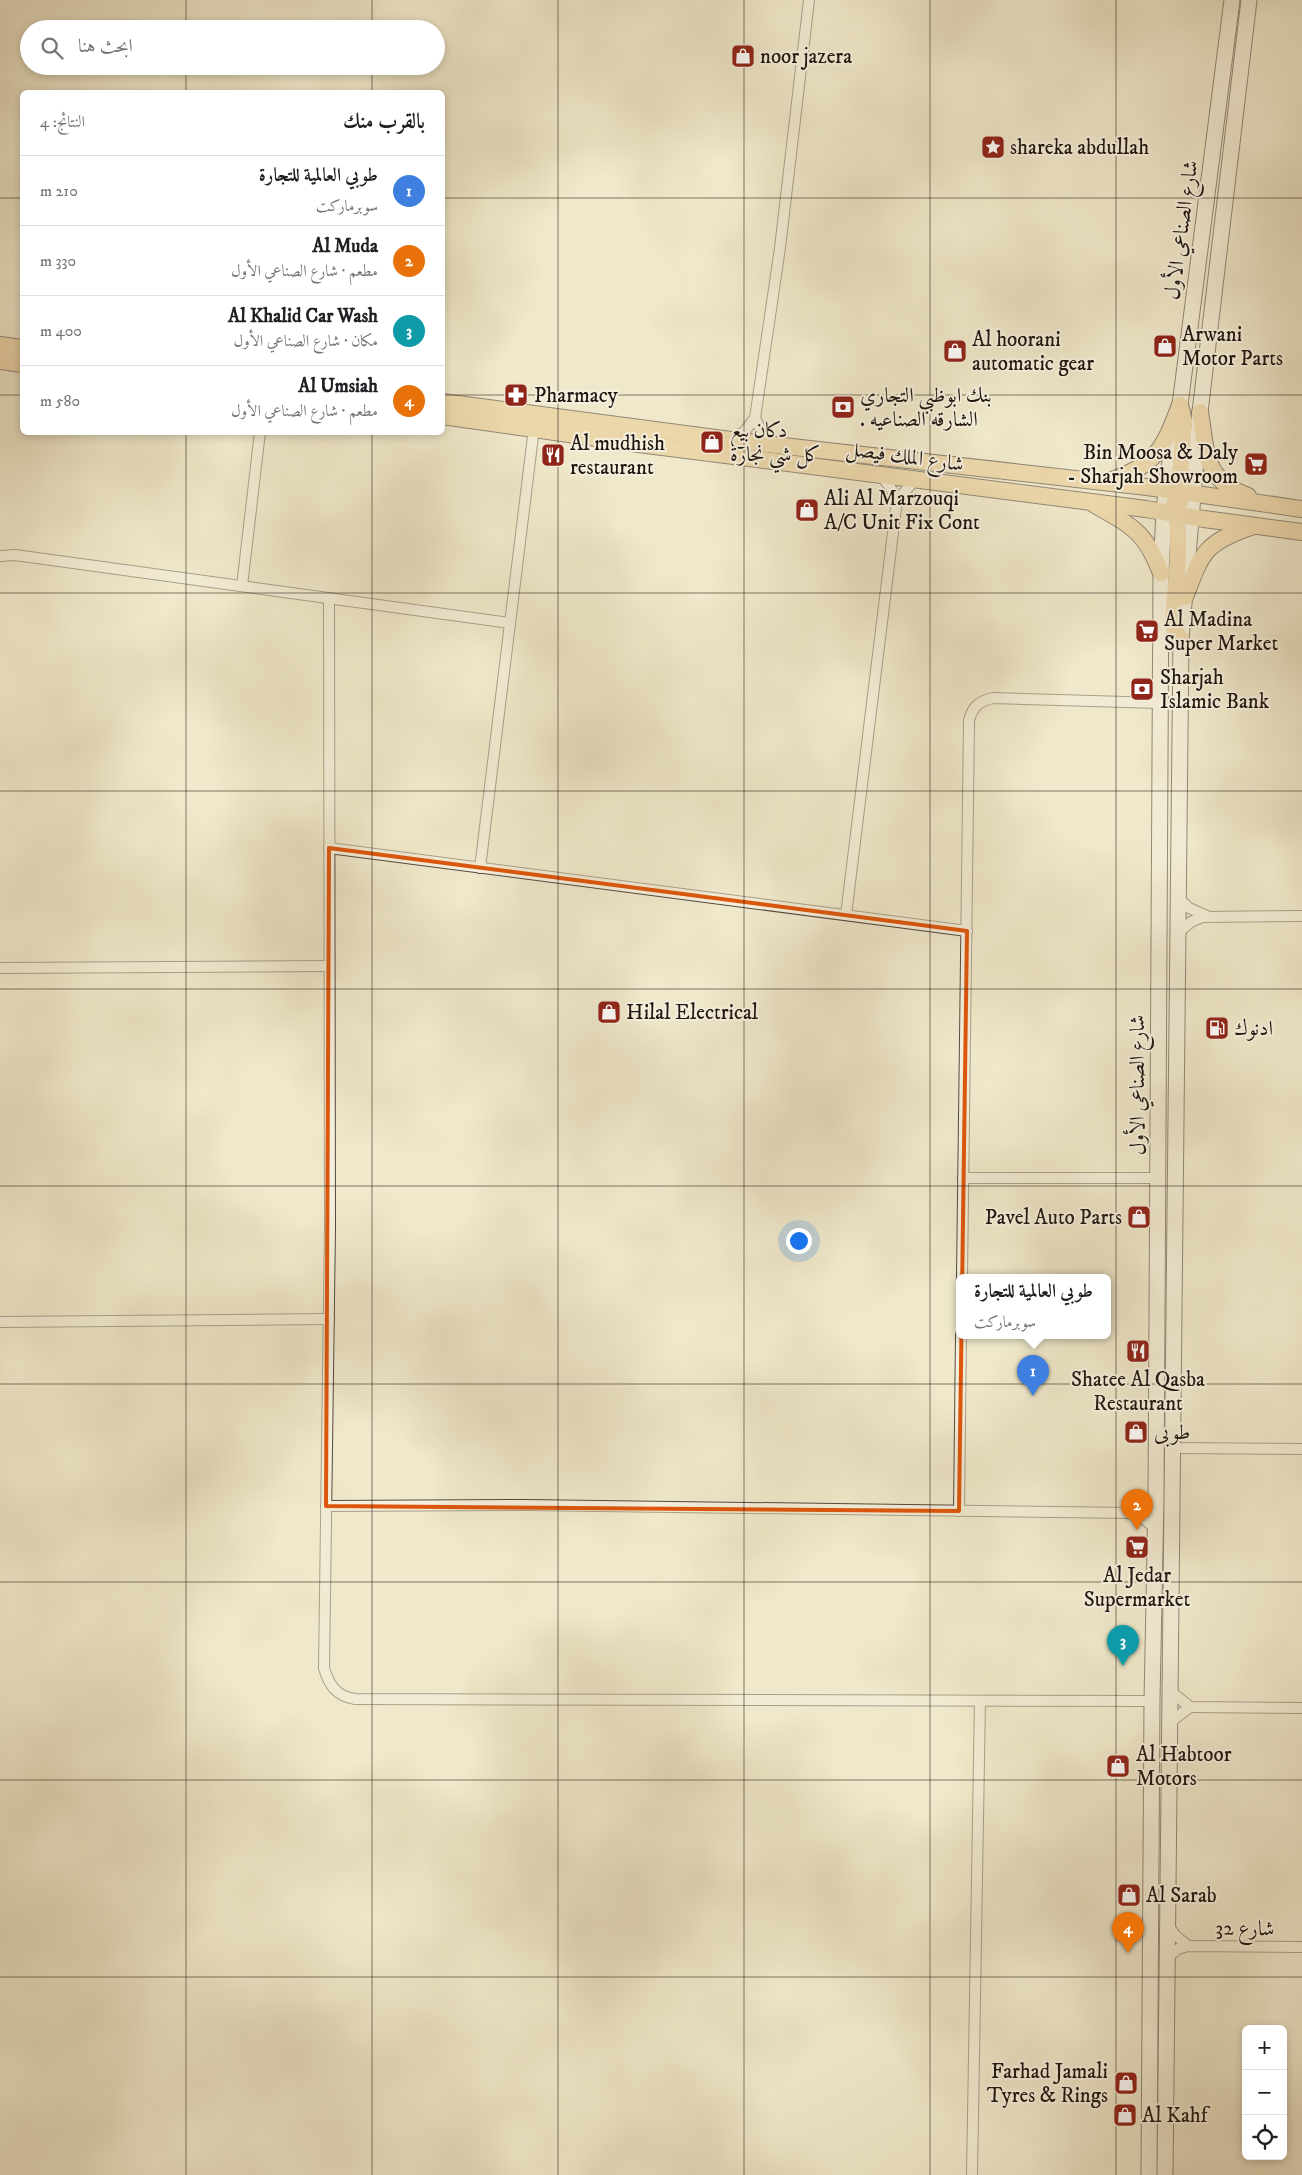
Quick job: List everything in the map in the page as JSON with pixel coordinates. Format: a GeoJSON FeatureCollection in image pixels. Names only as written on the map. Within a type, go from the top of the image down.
{"type":"FeatureCollection","features":[{"type":"Feature","properties":{"kind":"main road","name":"شارع الصناعي الأول"},"geometry":{"type":"LineString","coordinates":[[1180,405],[1232,0]]}},
{"type":"Feature","properties":{"kind":"main road","name":"شارع الصناعي الأول"},"geometry":{"type":"LineString","coordinates":[[1165,2175],[1168,1724],[1181,640],[1185,597],[1177,514],[1179,492],[1200,412],[1249,0]]}},
{"type":"Feature","properties":{"kind":"main road"},"geometry":{"type":"LineString","coordinates":[[0,345],[20,348]]}},
{"type":"Feature","properties":{"kind":"main road"},"geometry":{"type":"LineString","coordinates":[[0,361],[20,364]]}},
{"type":"Feature","properties":{"kind":"main road","name":"شارع الملك فيصل"},"geometry":{"type":"LineString","coordinates":[[445,402],[731,440],[1106,482],[1302,509]]}},
{"type":"Feature","properties":{"kind":"main road"},"geometry":{"type":"LineString","coordinates":[[1106,482],[1134,472],[1154,457],[1169,434],[1180,405]]}},
{"type":"Feature","properties":{"kind":"main road"},"geometry":{"type":"LineString","coordinates":[[1180,405],[1184,421],[1179,492],[1173,500],[1177,514],[1178,535],[1173,621],[1175,631],[1181,640]]}},
{"type":"Feature","properties":{"kind":"main road"},"geometry":{"type":"LineString","coordinates":[[1200,412],[1205,450],[1213,472],[1235,491],[1272,504]]}},
{"type":"Feature","properties":{"kind":"main road","name":"شارع الملك فيصل"},"geometry":{"type":"LineString","coordinates":[[445,416],[1302,532]]}},
{"type":"Feature","properties":{"kind":"main road"},"geometry":{"type":"LineString","coordinates":[[1089,502],[1130,526],[1141,535],[1151,550],[1160,573]]}},
{"type":"Feature","properties":{"kind":"main road","name":"شارع الصناعي الأول"},"geometry":{"type":"LineString","coordinates":[[1149,2175],[1152,1701],[1156,1529],[1160,573],[1177,514]]}},
{"type":"Feature","properties":{"kind":"main road"},"geometry":{"type":"LineString","coordinates":[[1185,597],[1198,563],[1211,546],[1229,535],[1255,526]]}},
{"type":"Feature","properties":{"kind":"street"},"geometry":{"type":"LineString","coordinates":[[731,440],[745,431],[755,418],[780,248],[809,0]]}},
{"type":"Feature","properties":{"kind":"street"},"geometry":{"type":"LineString","coordinates":[[755,418],[762,432],[773,444]]}},
{"type":"Feature","properties":{"kind":"street"},"geometry":{"type":"LineString","coordinates":[[480,868],[534,428]]}},
{"type":"Feature","properties":{"kind":"street"},"geometry":{"type":"LineString","coordinates":[[242,586],[260,435]]}},
{"type":"Feature","properties":{"kind":"street"},"geometry":{"type":"LineString","coordinates":[[880,474],[897,500]]}},
{"type":"Feature","properties":{"kind":"street"},"geometry":{"type":"LineString","coordinates":[[846,915],[897,500],[916,479]]}},
{"type":"Feature","properties":{"kind":"street"},"geometry":{"type":"LineString","coordinates":[[0,556],[15,555],[510,623]]}},
{"type":"Feature","properties":{"kind":"street"},"geometry":{"type":"LineString","coordinates":[[329,598],[329,1319],[324,1668],[330,1686],[348,1698],[1152,1701]]}},
{"type":"Feature","properties":{"kind":"street"},"geometry":{"type":"LineString","coordinates":[[962,1274],[968,721],[976,705],[984,700],[993,698],[1159,703]]}},
{"type":"Feature","properties":{"kind":"street"},"geometry":{"type":"LineString","coordinates":[[329,848],[967,931]]}},
{"type":"Feature","properties":{"kind":"street"},"geometry":{"type":"LineString","coordinates":[[1179,899],[1189,908],[1208,916]]}},
{"type":"Feature","properties":{"kind":"street"},"geometry":{"type":"LineString","coordinates":[[1178,933],[1191,922],[1208,916],[1302,916]]}},
{"type":"Feature","properties":{"kind":"street"},"geometry":{"type":"LineString","coordinates":[[0,968],[329,966]]}},
{"type":"Feature","properties":{"kind":"street"},"geometry":{"type":"LineString","coordinates":[[963,1178],[1157,1178]]}},
{"type":"Feature","properties":{"kind":"street"},"geometry":{"type":"LineString","coordinates":[[0,1322],[329,1319]]}},
{"type":"Feature","properties":{"kind":"street"},"geometry":{"type":"LineString","coordinates":[[958,1511],[961,1339]]}},
{"type":"Feature","properties":{"kind":"street"},"geometry":{"type":"LineString","coordinates":[[1171,1448],[1302,1449]]}},
{"type":"Feature","properties":{"kind":"street"},"geometry":{"type":"LineString","coordinates":[[326,1506],[536,1505],[1133,1513],[1146,1507],[1156,1497]]}},
{"type":"Feature","properties":{"kind":"street"},"geometry":{"type":"LineString","coordinates":[[1133,1513],[1156,1529]]}},
{"type":"Feature","properties":{"kind":"street"},"geometry":{"type":"LineString","coordinates":[[1169,1690],[1190,1707]]}},
{"type":"Feature","properties":{"kind":"street"},"geometry":{"type":"LineString","coordinates":[[972,2175],[980,1701]]}},
{"type":"Feature","properties":{"kind":"street"},"geometry":{"type":"LineString","coordinates":[[1168,1724],[1190,1707],[1302,1708]]}},
{"type":"Feature","properties":{"kind":"street","name":"شارع 32"},"geometry":{"type":"LineString","coordinates":[[1166,1922],[1175,1935],[1188,1946]]}},
{"type":"Feature","properties":{"kind":"street","name":"شارع 32"},"geometry":{"type":"LineString","coordinates":[[1166,1959],[1178,1949],[1188,1946],[1302,1947]]}},
{"type":"Feature","properties":{"kind":"highlighted area"},"geometry":{"type":"Polygon","coordinates":[[[329,848],[967,931],[959,1511],[326,1506],[329,848]]]}},
{"type":"Feature","properties":{"kind":"place","name":"noor jazera"},"geometry":{"type":"Point","coordinates":[743,56]}},
{"type":"Feature","properties":{"kind":"place","name":"shareka abdullah"},"geometry":{"type":"Point","coordinates":[993,147]}},
{"type":"Feature","properties":{"kind":"place","name":"Arwani Motor Parts"},"geometry":{"type":"Point","coordinates":[1165,346]}},
{"type":"Feature","properties":{"kind":"place","name":"Al hoorani automatic gear"},"geometry":{"type":"Point","coordinates":[955,351]}},
{"type":"Feature","properties":{"kind":"place","name":"Pharmacy"},"geometry":{"type":"Point","coordinates":[516,395]}},
{"type":"Feature","properties":{"kind":"place","name":"بنك ابوظبي التجاري . الشارقه الصناعيه"},"geometry":{"type":"Point","coordinates":[843,407]}},
{"type":"Feature","properties":{"kind":"place","name":"دكان بيع كل شي نجارة"},"geometry":{"type":"Point","coordinates":[712,442]}},
{"type":"Feature","properties":{"kind":"place","name":"Al mudhish restaurant"},"geometry":{"type":"Point","coordinates":[553,455]}},
{"type":"Feature","properties":{"kind":"place","name":"Bin Moosa & Daly - Sharjah Showroom"},"geometry":{"type":"Point","coordinates":[1256,464]}},
{"type":"Feature","properties":{"kind":"place","name":"Ali Al Marzouqi A/C Unit Fix Cont"},"geometry":{"type":"Point","coordinates":[807,510]}},
{"type":"Feature","properties":{"kind":"place","name":"Al Madina Super Market"},"geometry":{"type":"Point","coordinates":[1147,631]}},
{"type":"Feature","properties":{"kind":"place","name":"Sharjah Islamic Bank"},"geometry":{"type":"Point","coordinates":[1142,689]}},
{"type":"Feature","properties":{"kind":"place","name":"Hilal Electrical"},"geometry":{"type":"Point","coordinates":[609,1012]}},
{"type":"Feature","properties":{"kind":"place","name":"ادنوك"},"geometry":{"type":"Point","coordinates":[1217,1028]}},
{"type":"Feature","properties":{"kind":"place","name":"Pavel Auto Parts"},"geometry":{"type":"Point","coordinates":[1139,1217]}},
{"type":"Feature","properties":{"kind":"place","name":"Shatee Al Qasba Restaurant"},"geometry":{"type":"Point","coordinates":[1138,1351]}},
{"type":"Feature","properties":{"kind":"place","name":"طوبي العالمية للتجارة"},"geometry":{"type":"Point","coordinates":[1033,1396]}},
{"type":"Feature","properties":{"kind":"place","name":"طوبى"},"geometry":{"type":"Point","coordinates":[1136,1432]}},
{"type":"Feature","properties":{"kind":"place","name":"Al Muda"},"geometry":{"type":"Point","coordinates":[1137,1530]}},
{"type":"Feature","properties":{"kind":"place","name":"Al Jedar Supermarket"},"geometry":{"type":"Point","coordinates":[1137,1547]}},
{"type":"Feature","properties":{"kind":"place","name":"Al Khalid Car Wash"},"geometry":{"type":"Point","coordinates":[1123,1666]}},
{"type":"Feature","properties":{"kind":"place","name":"Al Habtoor Motors"},"geometry":{"type":"Point","coordinates":[1118,1766]}},
{"type":"Feature","properties":{"kind":"place","name":"Al Sarab"},"geometry":{"type":"Point","coordinates":[1129,1895]}},
{"type":"Feature","properties":{"kind":"place","name":"Al Umsiah"},"geometry":{"type":"Point","coordinates":[1128,1953]}},
{"type":"Feature","properties":{"kind":"place","name":"Farhad Jamali Tyres & Rings"},"geometry":{"type":"Point","coordinates":[1126,2083]}},
{"type":"Feature","properties":{"kind":"place","name":"Al Kahf"},"geometry":{"type":"Point","coordinates":[1125,2115]}}]}
